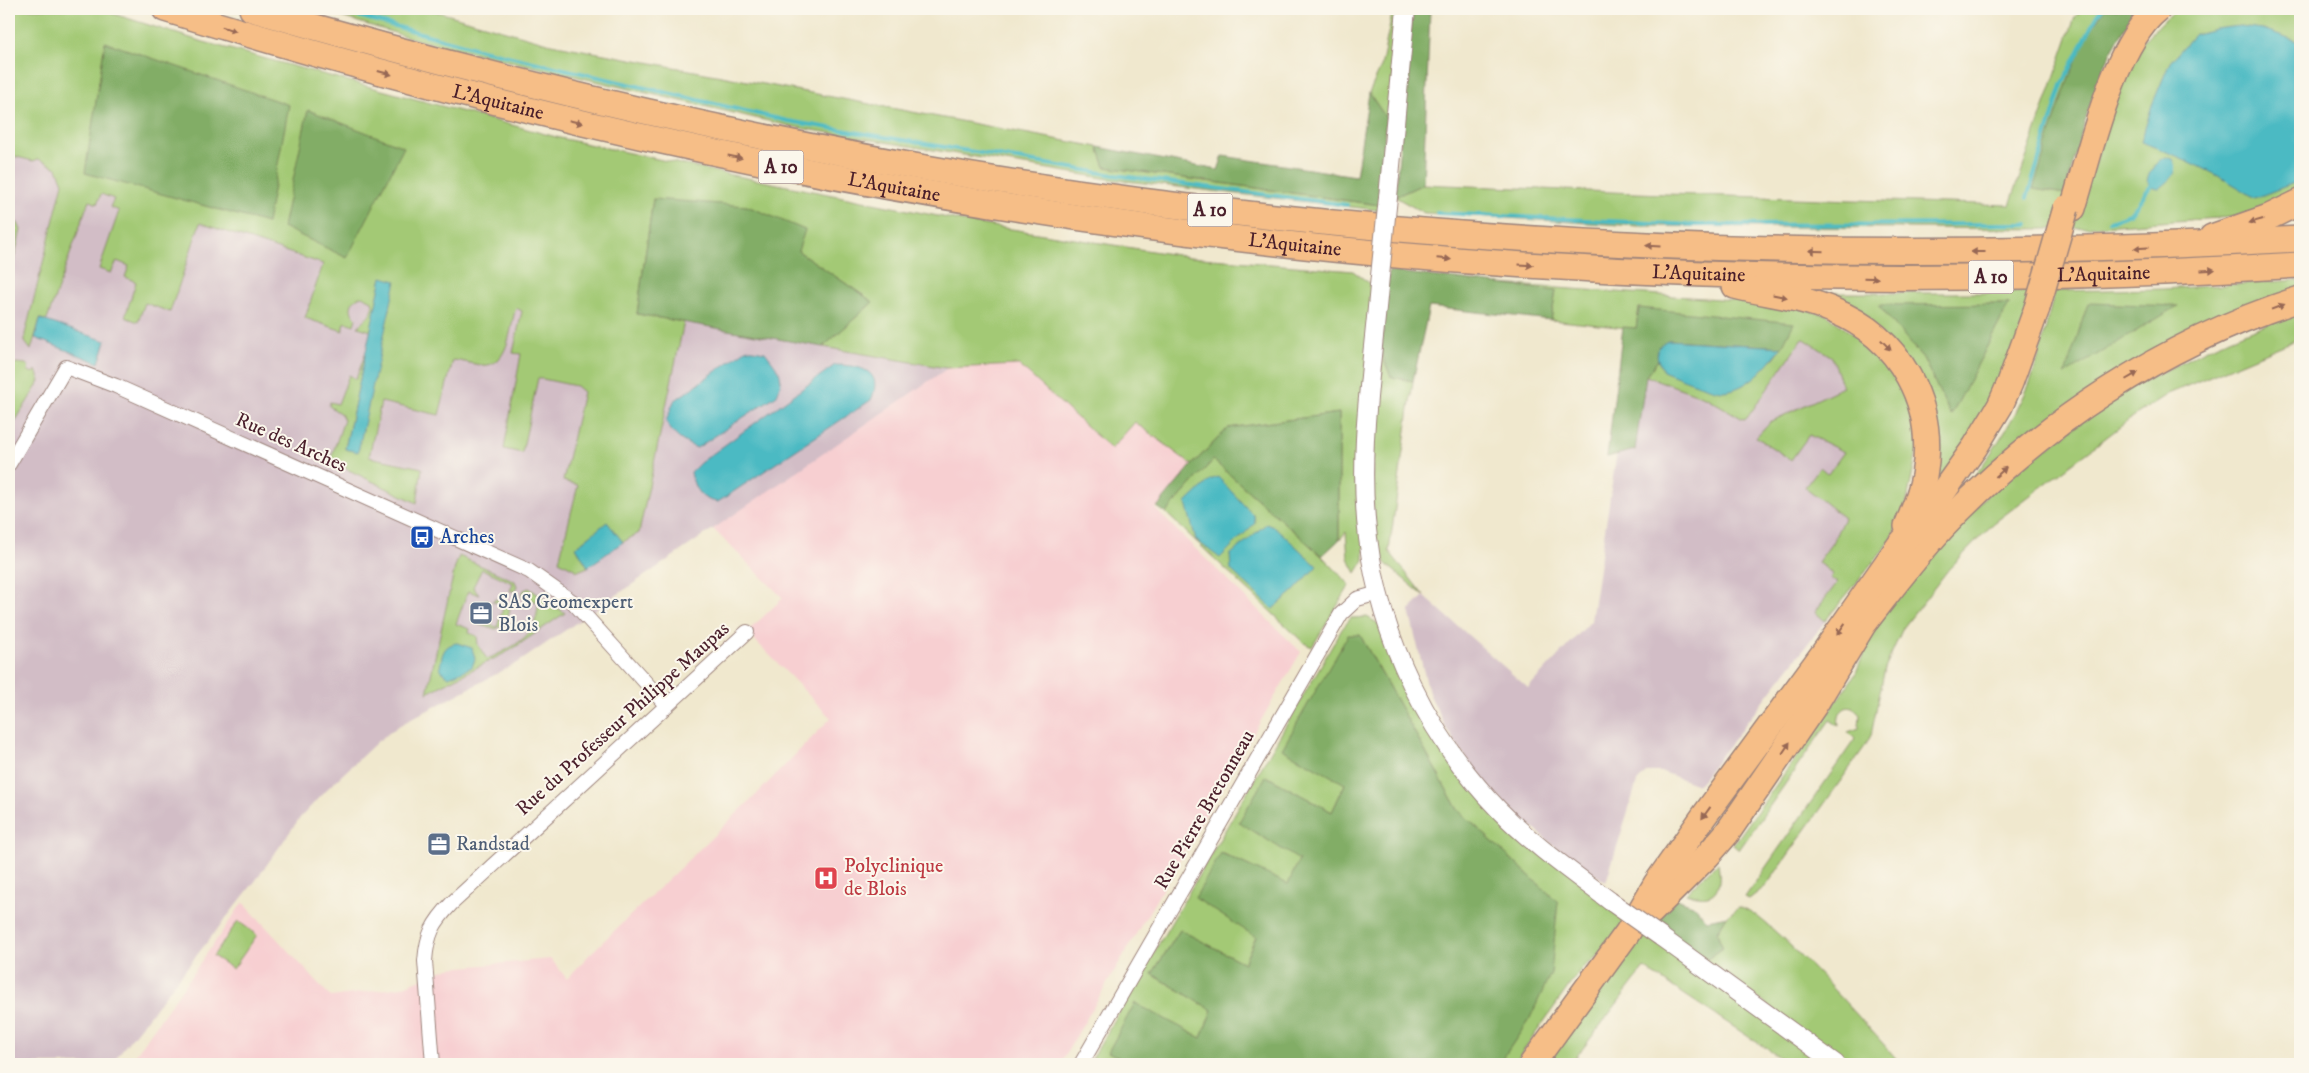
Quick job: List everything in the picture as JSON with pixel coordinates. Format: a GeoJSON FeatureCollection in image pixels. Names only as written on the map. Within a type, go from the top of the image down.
{"type":"FeatureCollection","features":[{"type":"Feature","properties":{"kind":"highway","name":"L'Aquitaine"},"geometry":{"type":"LineString","coordinates":[[165,9],[333,59],[525,110],[712,153],[916,192],[1112,223],[1310,247],[1501,264],[1682,274],[1808,277],[2007,277],[2125,274],[2300,265]]}},
{"type":"Feature","properties":{"kind":"highway","name":"L'Aquitaine"},"geometry":{"type":"LineString","coordinates":[[252,9],[522,83],[726,130],[960,174],[1214,210],[1471,236],[1706,249],[1907,252],[2076,250],[2189,246],[2300,239]]}},
{"type":"Feature","properties":{"kind":"highway"},"geometry":{"type":"LineString","coordinates":[[1628,932],[1707,856],[1727,833],[1814,706],[1866,621],[1882,590],[1994,431],[2022,372],[2110,67],[2125,35],[2145,9]]}},
{"type":"Feature","properties":{"kind":"highway"},"geometry":{"type":"LineString","coordinates":[[2069,208],[2123,56],[2143,24],[2158,9]]}},
{"type":"Feature","properties":{"kind":"highway"},"geometry":{"type":"LineString","coordinates":[[2189,246],[2269,217],[2300,202]]}},
{"type":"Feature","properties":{"kind":"highway"},"geometry":{"type":"LineString","coordinates":[[1682,274],[1797,299],[1831,309],[1865,326],[1896,355],[1916,390],[1922,407],[1927,442],[1921,488],[1899,546]]}},
{"type":"Feature","properties":{"kind":"highway"},"geometry":{"type":"LineString","coordinates":[[1866,621],[1905,571],[1944,526],[2005,468],[2052,430],[2126,379],[2164,358],[2250,317],[2300,299]]}},
{"type":"Feature","properties":{"kind":"highway"},"geometry":{"type":"LineString","coordinates":[[1532,1064],[1628,932],[1641,907],[1662,876],[1899,546],[1930,510],[1988,427],[2019,363],[2040,308]]}},
{"type":"Feature","properties":{"kind":"street"},"geometry":{"type":"LineString","coordinates":[[1406,9],[1365,462],[1367,538],[1379,593],[1389,627],[1406,670],[1424,706],[1464,769],[1488,798],[1525,834],[1610,901],[1836,1064]]}},
{"type":"Feature","properties":{"kind":"street","name":"Rue des Arches"},"geometry":{"type":"LineString","coordinates":[[9,464],[66,367],[116,386],[529,571],[560,592],[590,621],[666,705]]}},
{"type":"Feature","properties":{"kind":"street","name":"Rue Pierre Bretonneau"},"geometry":{"type":"LineString","coordinates":[[1081,1064],[1341,614],[1350,603],[1357,599],[1379,593]]}},
{"type":"Feature","properties":{"kind":"street","name":"Rue du Professeur Philippe Maupas"},"geometry":{"type":"LineString","coordinates":[[433,1064],[425,961],[426,945],[430,930],[452,903],[747,632]]}},
{"type":"Feature","properties":{"kind":"shaded area"},"geometry":{"type":"Polygon","coordinates":[[[9,9],[641,186],[1012,324],[519,662],[400,725],[378,741],[326,790],[299,819],[256,880],[111,1064],[9,1064],[9,9]]]}},
{"type":"Feature","properties":{"kind":"shaded area"},"geometry":{"type":"Polygon","coordinates":[[[1639,308],[1825,323],[1890,538],[1698,785],[1663,772],[1647,772],[1637,782],[1606,882],[1554,846],[1501,800],[1475,771],[1447,730],[1429,693],[1409,611],[1424,596],[1528,688],[1591,621],[1639,308]]]}},
{"type":"Feature","properties":{"kind":"shaded area"},"geometry":{"type":"Polygon","coordinates":[[[1019,365],[1111,448],[1135,422],[1192,465],[1155,509],[1301,652],[1060,1064],[129,1064],[243,902],[331,997],[401,987],[449,968],[551,959],[567,979],[589,955],[754,797],[831,718],[747,632],[783,598],[712,528],[946,368],[1019,365]]]}},
{"type":"Feature","properties":{"kind":"green space"},"geometry":{"type":"Polygon","coordinates":[[[9,9],[98,9],[200,41],[560,138],[727,174],[973,223],[1190,257],[1353,271],[1372,285],[1364,560],[1356,573],[1348,558],[1346,532],[1339,540],[1339,413],[1228,428],[1192,465],[1135,422],[1111,449],[1019,365],[946,368],[823,347],[873,302],[798,251],[653,199],[637,314],[684,322],[639,533],[623,542],[607,523],[576,547],[588,567],[578,571],[559,561],[578,485],[563,481],[583,392],[576,386],[538,378],[522,453],[504,449],[521,354],[513,353],[522,311],[516,308],[505,349],[501,357],[495,362],[484,365],[453,360],[439,415],[381,402],[369,457],[422,468],[417,503],[330,461],[344,420],[341,414],[329,406],[330,402],[338,404],[349,375],[356,379],[371,331],[358,327],[371,313],[373,306],[372,301],[362,296],[358,297],[353,302],[351,308],[356,318],[354,325],[345,322],[343,331],[305,318],[323,264],[200,223],[170,312],[145,303],[138,322],[125,317],[136,282],[125,277],[129,266],[117,261],[111,273],[99,269],[119,211],[110,207],[114,199],[101,194],[97,204],[89,200],[47,320],[40,319],[31,350],[25,342],[25,334],[63,183],[57,168],[38,159],[33,161],[9,155],[9,9]]]}},
{"type":"Feature","properties":{"kind":"green space"},"geometry":{"type":"Polygon","coordinates":[[[315,9],[428,9],[551,44],[1098,147],[1105,167],[1379,205],[1378,210],[1109,179],[794,127],[418,40],[315,9]]]}},
{"type":"Feature","properties":{"kind":"green space"},"geometry":{"type":"Polygon","coordinates":[[[1393,9],[1400,9],[1396,62],[1386,118],[1369,93],[1381,67],[1393,9]]]}},
{"type":"Feature","properties":{"kind":"green space"},"geometry":{"type":"Polygon","coordinates":[[[1413,9],[1430,9],[1423,184],[1395,197],[1413,9]]]}},
{"type":"Feature","properties":{"kind":"green space"},"geometry":{"type":"Polygon","coordinates":[[[2082,9],[2105,9],[2093,27],[2072,71],[2034,189],[2065,194],[2054,229],[1638,226],[1424,213],[1395,197],[1423,184],[2010,205],[2075,17],[2082,9]]]}},
{"type":"Feature","properties":{"kind":"green space"},"geometry":{"type":"Polygon","coordinates":[[[2105,9],[2139,9],[2124,29],[2101,74],[2085,121],[2065,194],[2033,189],[2072,71],[2093,27],[2105,9]]]}},
{"type":"Feature","properties":{"kind":"green space"},"geometry":{"type":"Polygon","coordinates":[[[2179,9],[2296,9],[2300,12],[2300,190],[2279,204],[2233,217],[2073,228],[2121,84],[2142,43],[2166,18],[2179,9]]]}},
{"type":"Feature","properties":{"kind":"green space"},"geometry":{"type":"Polygon","coordinates":[[[105,42],[289,105],[267,223],[85,173],[105,42]]]}},
{"type":"Feature","properties":{"kind":"green space"},"geometry":{"type":"Polygon","coordinates":[[[1369,93],[1386,118],[1379,205],[1105,167],[1098,147],[1218,170],[1223,156],[1356,176],[1369,93]]]}},
{"type":"Feature","properties":{"kind":"green space"},"geometry":{"type":"Polygon","coordinates":[[[308,110],[404,147],[347,258],[283,227],[308,110]]]}},
{"type":"Feature","properties":{"kind":"green space"},"geometry":{"type":"Polygon","coordinates":[[[653,199],[747,206],[805,230],[798,251],[873,302],[823,347],[637,314],[653,199]]]}},
{"type":"Feature","properties":{"kind":"green space"},"geometry":{"type":"Polygon","coordinates":[[[9,217],[18,223],[21,230],[9,280],[9,261],[16,232],[9,230],[9,217]]]}},
{"type":"Feature","properties":{"kind":"green space"},"geometry":{"type":"Polygon","coordinates":[[[1389,271],[1556,291],[1551,320],[1429,307],[1413,381],[1391,377],[1381,352],[1389,271]]]}},
{"type":"Feature","properties":{"kind":"green space"},"geometry":{"type":"Polygon","coordinates":[[[2300,280],[2300,292],[2237,318],[1950,510],[1998,442],[2023,398],[2038,359],[2055,291],[2163,289],[2300,280]]]}},
{"type":"Feature","properties":{"kind":"green space"},"geometry":{"type":"Polygon","coordinates":[[[1498,284],[1778,303],[1827,315],[1893,364],[1920,437],[1905,511],[1886,547],[1825,621],[1815,612],[1837,583],[1830,578],[1833,574],[1818,562],[1832,543],[1844,518],[1805,487],[1820,467],[1828,474],[1844,452],[1809,435],[1791,460],[1756,437],[1770,422],[1843,387],[1832,357],[1803,338],[1747,418],[1743,419],[1707,398],[1646,376],[1658,360],[1663,371],[1723,391],[1774,358],[1782,347],[1639,308],[1636,329],[1551,320],[1556,291],[1498,284]]]}},
{"type":"Feature","properties":{"kind":"green space"},"geometry":{"type":"Polygon","coordinates":[[[2035,290],[2001,390],[1925,502],[1931,407],[1825,298],[1829,293],[1984,293],[2035,290]],[[2009,304],[1879,306],[1923,358],[1951,415],[2009,304]]]}},
{"type":"Feature","properties":{"kind":"green space"},"geometry":{"type":"Polygon","coordinates":[[[2088,303],[2178,306],[2065,374],[2088,303]]]}},
{"type":"Feature","properties":{"kind":"green space"},"geometry":{"type":"Polygon","coordinates":[[[2009,304],[1951,416],[1923,358],[1878,305],[2009,304]]]}},
{"type":"Feature","properties":{"kind":"green space"},"geometry":{"type":"Polygon","coordinates":[[[1639,308],[1794,323],[1782,347],[1668,340],[1662,344],[1659,348],[1658,360],[1646,376],[1635,450],[1607,457],[1623,327],[1636,328],[1639,308]]]}},
{"type":"Feature","properties":{"kind":"green space"},"geometry":{"type":"Polygon","coordinates":[[[2300,310],[2300,338],[2168,394],[2137,414],[1994,523],[1948,570],[1903,628],[1885,668],[1871,735],[1866,745],[1766,886],[1749,899],[1745,897],[1855,739],[1848,732],[1859,728],[1860,714],[1856,710],[1848,707],[1841,711],[1839,726],[1830,720],[1739,850],[1733,845],[1855,675],[1874,629],[1896,593],[1995,487],[2123,392],[2215,345],[2300,310]]]}},
{"type":"Feature","properties":{"kind":"green space"},"geometry":{"type":"Polygon","coordinates":[[[1381,352],[1391,377],[1413,381],[1389,551],[1424,596],[1386,564],[1377,548],[1372,492],[1373,432],[1381,352]]]}},
{"type":"Feature","properties":{"kind":"green space"},"geometry":{"type":"Polygon","coordinates":[[[17,363],[26,364],[29,367],[28,371],[34,373],[36,370],[40,381],[13,425],[9,424],[9,390],[13,373],[9,371],[9,366],[17,363]]]}},
{"type":"Feature","properties":{"kind":"green space"},"geometry":{"type":"Polygon","coordinates":[[[1339,413],[1339,540],[1322,556],[1213,460],[1166,513],[1157,507],[1192,465],[1228,428],[1339,413]]]}},
{"type":"Feature","properties":{"kind":"green space"},"geometry":{"type":"Polygon","coordinates":[[[1213,460],[1322,556],[1350,585],[1312,647],[1304,643],[1166,513],[1213,460]]]}},
{"type":"Feature","properties":{"kind":"green space"},"geometry":{"type":"Polygon","coordinates":[[[459,556],[515,581],[517,586],[515,591],[510,591],[513,583],[482,569],[473,587],[479,595],[468,591],[456,624],[470,629],[469,633],[477,636],[478,645],[487,659],[516,644],[530,632],[537,614],[538,602],[523,598],[521,595],[524,590],[529,588],[565,613],[511,650],[427,693],[455,567],[459,556]]]}},
{"type":"Feature","properties":{"kind":"green space"},"geometry":{"type":"Polygon","coordinates":[[[496,599],[505,602],[510,610],[505,624],[496,629],[479,625],[480,621],[497,627],[504,605],[492,601],[496,599]]]}},
{"type":"Feature","properties":{"kind":"green space"},"geometry":{"type":"Polygon","coordinates":[[[1367,617],[1379,624],[1472,787],[1626,920],[1605,950],[1581,969],[1514,1064],[1499,1064],[1530,1018],[1558,902],[1458,810],[1360,635],[1345,784],[1332,812],[1266,776],[1300,860],[1288,885],[1222,853],[1256,936],[1244,963],[1180,930],[1152,974],[1212,1010],[1201,1038],[1108,1051],[1131,1064],[1089,1064],[1342,629],[1351,618],[1367,617]]]}},
{"type":"Feature","properties":{"kind":"green space"},"geometry":{"type":"Polygon","coordinates":[[[1348,635],[1360,635],[1458,810],[1558,902],[1551,973],[1530,1018],[1499,1064],[1131,1064],[1108,1052],[1135,1003],[1201,1038],[1212,1010],[1152,974],[1180,930],[1244,963],[1256,937],[1195,898],[1221,853],[1288,884],[1299,860],[1239,822],[1266,776],[1332,812],[1345,784],[1282,749],[1348,635]]]}},
{"type":"Feature","properties":{"kind":"green space"},"geometry":{"type":"Polygon","coordinates":[[[1718,863],[1719,881],[1714,892],[1704,896],[1686,893],[1718,863]]]}},
{"type":"Feature","properties":{"kind":"green space"},"geometry":{"type":"Polygon","coordinates":[[[1676,899],[1693,905],[1707,920],[1727,916],[1717,933],[1723,948],[1706,960],[1652,922],[1676,899]]]}},
{"type":"Feature","properties":{"kind":"green space"},"geometry":{"type":"Polygon","coordinates":[[[1739,907],[1752,913],[1795,950],[1901,1064],[1847,1064],[1706,960],[1723,948],[1717,933],[1727,916],[1739,907]]]}},
{"type":"Feature","properties":{"kind":"green space"},"geometry":{"type":"Polygon","coordinates":[[[238,921],[257,935],[233,969],[213,956],[238,921]]]}},
{"type":"Feature","properties":{"kind":"green space"},"geometry":{"type":"Polygon","coordinates":[[[1643,932],[1826,1064],[1790,1064],[1644,968],[1571,1064],[1543,1064],[1620,957],[1643,932]]]}},
{"type":"Feature","properties":{"kind":"water"},"geometry":{"type":"Polygon","coordinates":[[[2240,26],[2263,29],[2300,42],[2300,179],[2297,182],[2255,198],[2228,181],[2200,167],[2141,142],[2152,105],[2170,62],[2195,34],[2240,26]]]}},
{"type":"Feature","properties":{"kind":"water"},"geometry":{"type":"Polygon","coordinates":[[[2166,157],[2173,159],[2176,168],[2175,173],[2159,189],[2153,188],[2147,181],[2154,166],[2166,157]]]}},
{"type":"Feature","properties":{"kind":"water"},"geometry":{"type":"Polygon","coordinates":[[[382,277],[396,281],[358,452],[345,449],[382,277]]]}},
{"type":"Feature","properties":{"kind":"water"},"geometry":{"type":"Polygon","coordinates":[[[40,319],[106,341],[99,363],[35,338],[40,319]]]}},
{"type":"Feature","properties":{"kind":"water"},"geometry":{"type":"Polygon","coordinates":[[[1668,340],[1782,347],[1764,369],[1749,381],[1732,390],[1723,391],[1702,386],[1663,371],[1657,353],[1660,346],[1668,340]]]}},
{"type":"Feature","properties":{"kind":"water"},"geometry":{"type":"Polygon","coordinates":[[[747,349],[765,352],[776,367],[781,382],[777,395],[697,448],[678,438],[666,421],[674,401],[747,349]]]}},
{"type":"Feature","properties":{"kind":"water"},"geometry":{"type":"Polygon","coordinates":[[[835,365],[853,366],[867,371],[875,382],[871,400],[718,502],[707,499],[699,493],[691,472],[700,463],[835,365]]]}},
{"type":"Feature","properties":{"kind":"water"},"geometry":{"type":"Polygon","coordinates":[[[1218,477],[1254,516],[1255,523],[1220,558],[1196,540],[1186,503],[1210,480],[1218,477]]]}},
{"type":"Feature","properties":{"kind":"water"},"geometry":{"type":"Polygon","coordinates":[[[607,522],[623,542],[588,567],[576,547],[607,522]]]}},
{"type":"Feature","properties":{"kind":"water"},"geometry":{"type":"Polygon","coordinates":[[[1266,524],[1276,528],[1317,566],[1294,591],[1273,609],[1231,570],[1230,555],[1266,524]]]}},
{"type":"Feature","properties":{"kind":"water"},"geometry":{"type":"Polygon","coordinates":[[[457,643],[472,648],[475,659],[472,667],[449,677],[443,673],[440,667],[442,658],[446,648],[457,643]]]}},
{"type":"Feature","properties":{"kind":"waterway"},"geometry":{"type":"LineString","coordinates":[[333,9],[478,49],[788,121],[1114,175],[1347,205]]}},
{"type":"Feature","properties":{"kind":"waterway"},"geometry":{"type":"LineString","coordinates":[[2027,198],[2062,85],[2097,15],[2102,9]]}},
{"type":"Feature","properties":{"kind":"waterway"},"geometry":{"type":"LineString","coordinates":[[2110,221],[2130,214],[2153,183]]}},
{"type":"Feature","properties":{"kind":"waterway"},"geometry":{"type":"LineString","coordinates":[[1437,213],[1695,225],[2028,224]]}},
{"type":"Feature","properties":{"kind":"place","name":"Arches"},"geometry":{"type":"Point","coordinates":[422,537]}},
{"type":"Feature","properties":{"kind":"place","name":"SAS Geomexpert Blois"},"geometry":{"type":"Point","coordinates":[481,613]}},
{"type":"Feature","properties":{"kind":"place","name":"Randstad"},"geometry":{"type":"Point","coordinates":[439,844]}},
{"type":"Feature","properties":{"kind":"place","name":"Polyclinique de Blois"},"geometry":{"type":"Point","coordinates":[826,878]}}]}
